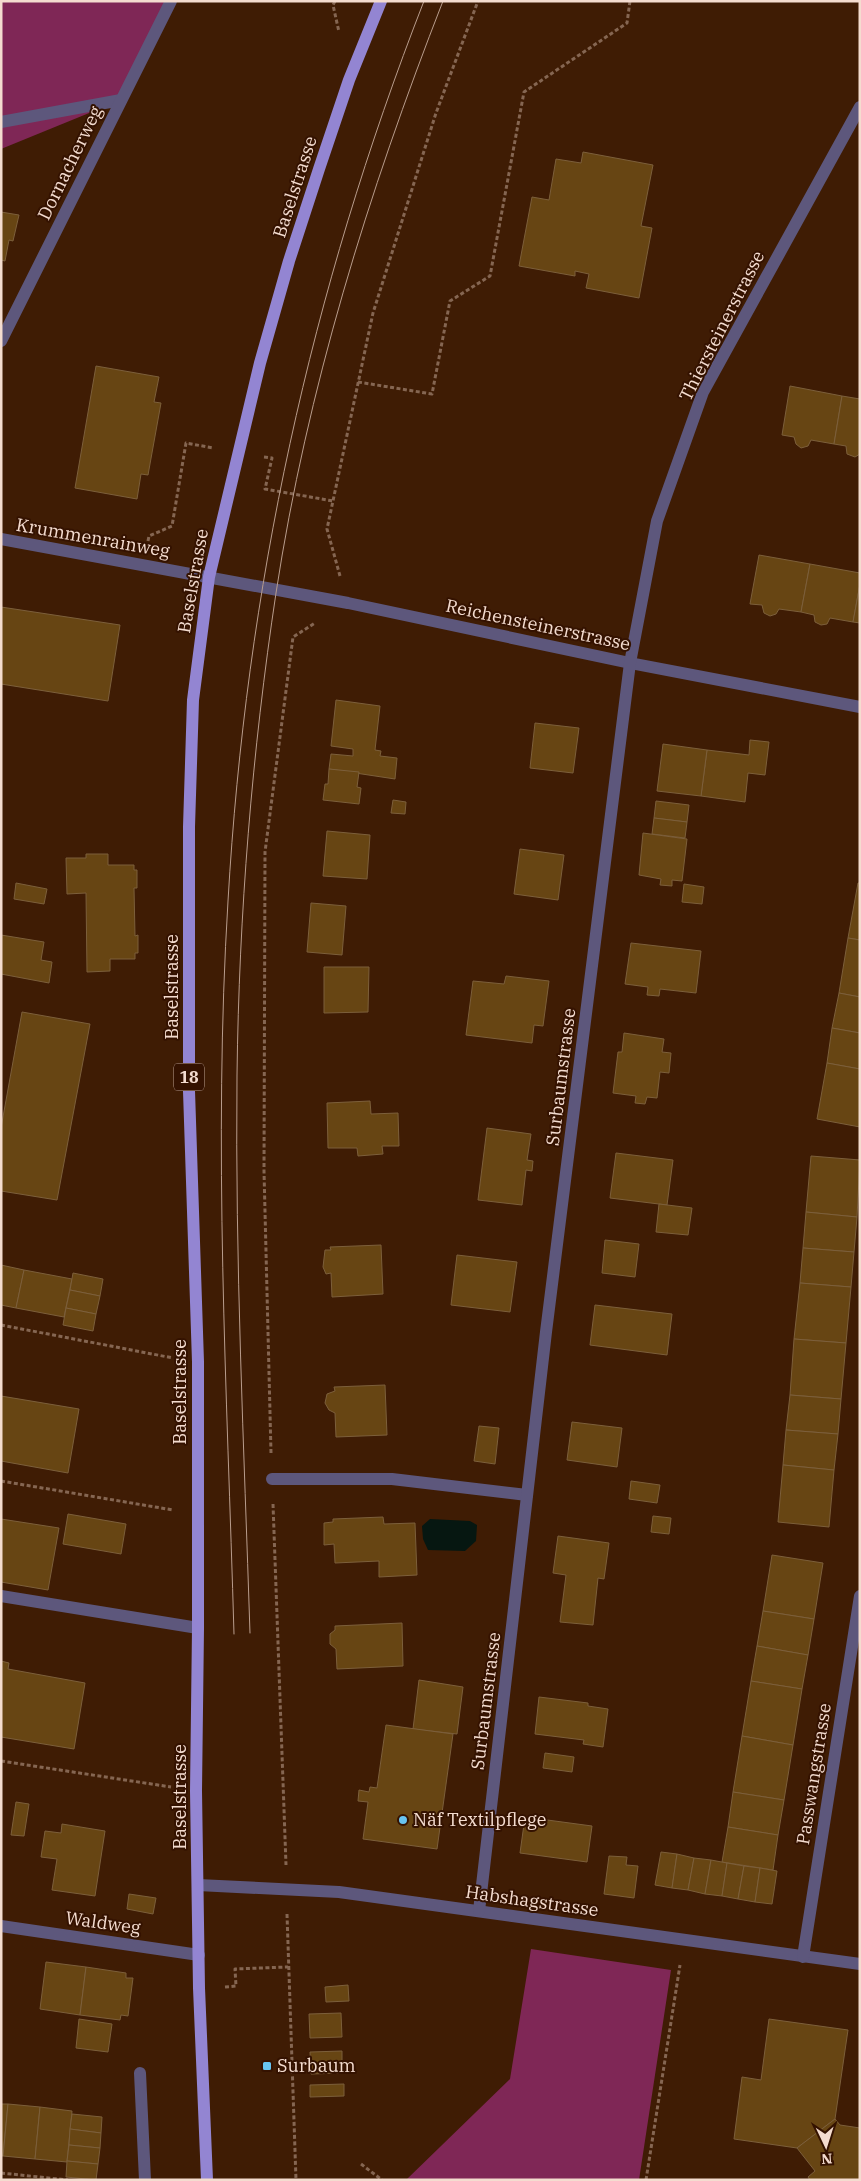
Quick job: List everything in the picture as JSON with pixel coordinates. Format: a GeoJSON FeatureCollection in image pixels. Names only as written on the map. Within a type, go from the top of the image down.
{"type":"FeatureCollection","features":[{"type":"Feature","properties":{"kind":"main road","name":"Baselstrasse"},"geometry":{"type":"LineString","coordinates":[[207,2180],[199,1988],[196,1791],[198,1362],[190,1100],[189,827],[193,700],[209,577],[260,363],[289,261],[349,80],[381,1]]}},
{"type":"Feature","properties":{"kind":"street","name":"Dornacherweg"},"geometry":{"type":"LineString","coordinates":[[1,341],[171,1]]}},
{"type":"Feature","properties":{"kind":"street"},"geometry":{"type":"LineString","coordinates":[[1,122],[121,100]]}},
{"type":"Feature","properties":{"kind":"street","name":"Thiersteinerstrasse"},"geometry":{"type":"LineString","coordinates":[[630,662],[657,521],[703,392],[860,107]]}},
{"type":"Feature","properties":{"kind":"street","name":"Krummenrainweg"},"geometry":{"type":"LineString","coordinates":[[1,539],[209,577]]}},
{"type":"Feature","properties":{"kind":"street","name":"Reichensteinerstrasse"},"geometry":{"type":"LineString","coordinates":[[209,577],[348,603],[630,662],[860,707]]}},
{"type":"Feature","properties":{"kind":"street","name":"Surbaumstrasse"},"geometry":{"type":"LineString","coordinates":[[479,1911],[527,1495],[630,662]]}},
{"type":"Feature","properties":{"kind":"street"},"geometry":{"type":"LineString","coordinates":[[272,1479],[392,1479],[527,1495]]}},
{"type":"Feature","properties":{"kind":"street"},"geometry":{"type":"LineString","coordinates":[[1,1596],[198,1628]]}},
{"type":"Feature","properties":{"kind":"street","name":"Passwangstrasse"},"geometry":{"type":"LineString","coordinates":[[803,1957],[860,1596]]}},
{"type":"Feature","properties":{"kind":"street","name":"Habshagstrasse"},"geometry":{"type":"LineString","coordinates":[[198,1886],[339,1892],[860,1964]]}},
{"type":"Feature","properties":{"kind":"street","name":"Waldweg"},"geometry":{"type":"LineString","coordinates":[[1,1926],[199,1955]]}},
{"type":"Feature","properties":{"kind":"street"},"geometry":{"type":"LineString","coordinates":[[140,2073],[145,2180]]}},
{"type":"Feature","properties":{"kind":"path"},"geometry":{"type":"LineString","coordinates":[[296,2180],[272,1479],[264,1171],[265,852],[293,637],[348,603],[327,528],[373,312],[433,122],[478,1]]}},
{"type":"Feature","properties":{"kind":"path"},"geometry":{"type":"LineString","coordinates":[[358,382],[432,394],[450,301],[490,276],[524,92],[627,22],[630,1]]}},
{"type":"Feature","properties":{"kind":"path"},"geometry":{"type":"LineString","coordinates":[[1,1326],[198,1362]]}},
{"type":"Feature","properties":{"kind":"path"},"geometry":{"type":"LineString","coordinates":[[1,1481],[198,1514]]}},
{"type":"Feature","properties":{"kind":"path"},"geometry":{"type":"LineString","coordinates":[[1,1761],[196,1791]]}},
{"type":"Feature","properties":{"kind":"path"},"geometry":{"type":"LineString","coordinates":[[646,2180],[684,1940]]}},
{"type":"Feature","properties":{"kind":"path"},"geometry":{"type":"LineString","coordinates":[[199,1988],[236,1986],[235,1969],[288,1967]]}},
{"type":"Feature","properties":{"kind":"path"},"geometry":{"type":"LineString","coordinates":[[274,1968],[274,1973]]}},
{"type":"Feature","properties":{"kind":"path"},"geometry":{"type":"LineString","coordinates":[[361,2164],[382,2180]]}},
{"type":"Feature","properties":{"kind":"path"},"geometry":{"type":"LineString","coordinates":[[1,2173],[68,2180]]}},
{"type":"Feature","properties":{"kind":"shaded area"},"geometry":{"type":"Polygon","coordinates":[[[1,1],[172,1],[121,100],[1,149],[1,1]]]}},
{"type":"Feature","properties":{"kind":"shaded area"},"geometry":{"type":"Polygon","coordinates":[[[430,1519],[470,1521],[477,1525],[476,1541],[465,1551],[428,1550],[423,1539],[422,1526],[430,1519]]]}},
{"type":"Feature","properties":{"kind":"shaded area"},"geometry":{"type":"Polygon","coordinates":[[[531,1949],[671,1970],[639,2180],[406,2180],[510,2079],[531,1949]]]}},
{"type":"Feature","properties":{"kind":"building"},"geometry":{"type":"Polygon","coordinates":[[[583,152],[653,165],[641,226],[652,228],[639,298],[586,288],[589,274],[575,271],[575,276],[519,266],[532,197],[549,200],[556,159],[581,163],[583,152]]]}},
{"type":"Feature","properties":{"kind":"building"},"geometry":{"type":"Polygon","coordinates":[[[1,212],[19,215],[13,241],[9,240],[5,261],[1,260],[1,212]]]}},
{"type":"Feature","properties":{"kind":"building"},"geometry":{"type":"Polygon","coordinates":[[[96,366],[159,377],[154,402],[161,403],[148,475],[141,474],[137,499],[75,488],[96,366]]]}},
{"type":"Feature","properties":{"kind":"building"},"geometry":{"type":"Polygon","coordinates":[[[790,386],[842,396],[834,444],[811,440],[808,446],[801,448],[796,444],[794,437],[782,435],[790,386]]]}},
{"type":"Feature","properties":{"kind":"building"},"geometry":{"type":"Polygon","coordinates":[[[842,396],[860,399],[860,454],[855,457],[847,454],[846,446],[834,444],[842,396]]]}},
{"type":"Feature","properties":{"kind":"building"},"geometry":{"type":"Polygon","coordinates":[[[759,555],[810,564],[801,612],[779,609],[776,614],[770,616],[764,613],[762,605],[750,604],[759,555]]]}},
{"type":"Feature","properties":{"kind":"building"},"geometry":{"type":"Polygon","coordinates":[[[810,564],[860,573],[860,584],[853,622],[830,618],[827,624],[821,625],[815,622],[814,615],[801,612],[810,564]]]}},
{"type":"Feature","properties":{"kind":"building"},"geometry":{"type":"Polygon","coordinates":[[[860,584],[860,623],[853,622],[860,584]]]}},
{"type":"Feature","properties":{"kind":"building"},"geometry":{"type":"Polygon","coordinates":[[[1,607],[120,625],[108,701],[1,684],[1,607]]]}},
{"type":"Feature","properties":{"kind":"building"},"geometry":{"type":"Polygon","coordinates":[[[336,700],[380,706],[375,750],[381,751],[380,756],[397,758],[395,779],[329,769],[331,754],[353,756],[353,749],[331,746],[336,700]]]}},
{"type":"Feature","properties":{"kind":"building"},"geometry":{"type":"Polygon","coordinates":[[[535,723],[579,728],[573,773],[530,768],[535,723]]]}},
{"type":"Feature","properties":{"kind":"building"},"geometry":{"type":"Polygon","coordinates":[[[750,740],[769,742],[765,775],[748,773],[745,802],[701,796],[707,750],[749,755],[750,740]]]}},
{"type":"Feature","properties":{"kind":"building"},"geometry":{"type":"Polygon","coordinates":[[[663,744],[707,750],[701,796],[657,791],[663,744]]]}},
{"type":"Feature","properties":{"kind":"building"},"geometry":{"type":"Polygon","coordinates":[[[329,769],[359,772],[357,787],[361,788],[359,804],[323,800],[325,784],[328,784],[329,769]]]}},
{"type":"Feature","properties":{"kind":"building"},"geometry":{"type":"Polygon","coordinates":[[[393,800],[406,802],[405,814],[391,813],[393,800]]]}},
{"type":"Feature","properties":{"kind":"building"},"geometry":{"type":"Polygon","coordinates":[[[656,801],[689,805],[687,822],[654,818],[656,801]]]}},
{"type":"Feature","properties":{"kind":"building"},"geometry":{"type":"Polygon","coordinates":[[[654,818],[687,822],[685,838],[652,834],[654,818]]]}},
{"type":"Feature","properties":{"kind":"building"},"geometry":{"type":"Polygon","coordinates":[[[327,831],[370,835],[367,879],[323,876],[327,831]]]}},
{"type":"Feature","properties":{"kind":"building"},"geometry":{"type":"Polygon","coordinates":[[[643,833],[687,839],[682,881],[672,880],[672,886],[660,885],[661,879],[639,875],[643,833]]]}},
{"type":"Feature","properties":{"kind":"building"},"geometry":{"type":"Polygon","coordinates":[[[520,849],[564,855],[558,900],[514,894],[520,849]]]}},
{"type":"Feature","properties":{"kind":"building"},"geometry":{"type":"Polygon","coordinates":[[[86,854],[108,854],[108,865],[134,865],[134,870],[137,870],[137,888],[134,888],[135,936],[138,935],[138,953],[135,953],[135,959],[110,959],[110,971],[87,972],[86,893],[67,894],[66,858],[86,858],[86,854]]]}},
{"type":"Feature","properties":{"kind":"building"},"geometry":{"type":"Polygon","coordinates":[[[16,883],[47,889],[44,904],[14,899],[16,883]]]}},
{"type":"Feature","properties":{"kind":"building"},"geometry":{"type":"Polygon","coordinates":[[[858,883],[860,883],[860,940],[848,938],[858,883]]]}},
{"type":"Feature","properties":{"kind":"building"},"geometry":{"type":"Polygon","coordinates":[[[684,884],[704,887],[702,904],[682,902],[684,884]]]}},
{"type":"Feature","properties":{"kind":"building"},"geometry":{"type":"Polygon","coordinates":[[[311,903],[346,906],[342,955],[307,952],[311,903]]]}},
{"type":"Feature","properties":{"kind":"building"},"geometry":{"type":"Polygon","coordinates":[[[1,935],[44,942],[41,960],[52,962],[49,983],[1,974],[1,935]]]}},
{"type":"Feature","properties":{"kind":"building"},"geometry":{"type":"Polygon","coordinates":[[[848,938],[860,940],[860,997],[839,993],[848,938]]]}},
{"type":"Feature","properties":{"kind":"building"},"geometry":{"type":"Polygon","coordinates":[[[631,943],[701,951],[696,993],[660,989],[659,996],[647,995],[648,987],[625,984],[631,943]]]}},
{"type":"Feature","properties":{"kind":"building"},"geometry":{"type":"Polygon","coordinates":[[[324,967],[369,967],[368,1012],[324,1013],[324,967]]]}},
{"type":"Feature","properties":{"kind":"building"},"geometry":{"type":"Polygon","coordinates":[[[506,976],[549,981],[543,1026],[534,1025],[532,1043],[466,1035],[473,981],[504,984],[506,976]]]}},
{"type":"Feature","properties":{"kind":"building"},"geometry":{"type":"Polygon","coordinates":[[[839,993],[860,997],[860,1033],[832,1028],[839,993]]]}},
{"type":"Feature","properties":{"kind":"building"},"geometry":{"type":"Polygon","coordinates":[[[22,1012],[90,1024],[57,1200],[1,1191],[1,1128],[22,1012]]]}},
{"type":"Feature","properties":{"kind":"building"},"geometry":{"type":"Polygon","coordinates":[[[832,1028],[860,1033],[860,1069],[827,1063],[832,1028]]]}},
{"type":"Feature","properties":{"kind":"building"},"geometry":{"type":"Polygon","coordinates":[[[624,1033],[664,1039],[662,1052],[671,1053],[669,1073],[660,1072],[657,1098],[647,1097],[645,1104],[635,1103],[636,1096],[613,1093],[618,1052],[622,1052],[624,1033]]]}},
{"type":"Feature","properties":{"kind":"building"},"geometry":{"type":"Polygon","coordinates":[[[827,1063],[860,1069],[860,1127],[817,1119],[827,1063]]]}},
{"type":"Feature","properties":{"kind":"building"},"geometry":{"type":"Polygon","coordinates":[[[370,1101],[371,1114],[398,1113],[399,1146],[382,1146],[383,1154],[358,1156],[357,1148],[328,1148],[327,1103],[370,1101]]]}},
{"type":"Feature","properties":{"kind":"building"},"geometry":{"type":"Polygon","coordinates":[[[487,1128],[531,1134],[527,1160],[533,1161],[532,1171],[526,1170],[522,1205],[478,1200],[487,1128]]]}},
{"type":"Feature","properties":{"kind":"building"},"geometry":{"type":"Polygon","coordinates":[[[616,1153],[673,1160],[667,1205],[610,1198],[616,1153]]]}},
{"type":"Feature","properties":{"kind":"building"},"geometry":{"type":"Polygon","coordinates":[[[811,1156],[860,1160],[857,1217],[806,1212],[811,1156]]]}},
{"type":"Feature","properties":{"kind":"building"},"geometry":{"type":"Polygon","coordinates":[[[659,1204],[692,1208],[688,1235],[656,1232],[659,1204]]]}},
{"type":"Feature","properties":{"kind":"building"},"geometry":{"type":"Polygon","coordinates":[[[806,1212],[857,1217],[854,1252],[803,1248],[806,1212]]]}},
{"type":"Feature","properties":{"kind":"building"},"geometry":{"type":"Polygon","coordinates":[[[605,1240],[639,1244],[635,1277],[602,1273],[605,1240]]]}},
{"type":"Feature","properties":{"kind":"building"},"geometry":{"type":"Polygon","coordinates":[[[381,1245],[383,1294],[332,1297],[331,1273],[326,1274],[323,1267],[325,1250],[331,1250],[330,1247],[381,1245]]]}},
{"type":"Feature","properties":{"kind":"building"},"geometry":{"type":"Polygon","coordinates":[[[803,1248],[854,1252],[851,1287],[800,1283],[803,1248]]]}},
{"type":"Feature","properties":{"kind":"building"},"geometry":{"type":"Polygon","coordinates":[[[457,1255],[517,1262],[510,1312],[451,1305],[457,1255]]]}},
{"type":"Feature","properties":{"kind":"building"},"geometry":{"type":"Polygon","coordinates":[[[1,1265],[24,1270],[16,1308],[1,1305],[1,1265]]]}},
{"type":"Feature","properties":{"kind":"building"},"geometry":{"type":"Polygon","coordinates":[[[24,1270],[72,1279],[64,1317],[16,1308],[24,1270]]]}},
{"type":"Feature","properties":{"kind":"building"},"geometry":{"type":"Polygon","coordinates":[[[73,1273],[103,1279],[100,1296],[70,1290],[73,1273]]]}},
{"type":"Feature","properties":{"kind":"building"},"geometry":{"type":"Polygon","coordinates":[[[800,1283],[851,1287],[846,1343],[794,1339],[800,1283]]]}},
{"type":"Feature","properties":{"kind":"building"},"geometry":{"type":"Polygon","coordinates":[[[70,1290],[100,1296],[96,1314],[66,1308],[70,1290]]]}},
{"type":"Feature","properties":{"kind":"building"},"geometry":{"type":"Polygon","coordinates":[[[595,1305],[672,1314],[667,1355],[590,1345],[595,1305]]]}},
{"type":"Feature","properties":{"kind":"building"},"geometry":{"type":"Polygon","coordinates":[[[66,1308],[96,1314],[93,1331],[63,1325],[66,1308]]]}},
{"type":"Feature","properties":{"kind":"building"},"geometry":{"type":"Polygon","coordinates":[[[794,1339],[846,1343],[841,1399],[790,1395],[794,1339]]]}},
{"type":"Feature","properties":{"kind":"building"},"geometry":{"type":"Polygon","coordinates":[[[385,1385],[387,1435],[336,1437],[335,1413],[329,1410],[325,1403],[327,1394],[335,1391],[334,1387],[385,1385]]]}},
{"type":"Feature","properties":{"kind":"building"},"geometry":{"type":"Polygon","coordinates":[[[790,1395],[841,1399],[838,1434],[786,1430],[790,1395]]]}},
{"type":"Feature","properties":{"kind":"building"},"geometry":{"type":"Polygon","coordinates":[[[1,1396],[79,1409],[68,1473],[1,1461],[1,1396]]]}},
{"type":"Feature","properties":{"kind":"building"},"geometry":{"type":"Polygon","coordinates":[[[572,1422],[622,1428],[617,1467],[567,1460],[572,1422]]]}},
{"type":"Feature","properties":{"kind":"building"},"geometry":{"type":"Polygon","coordinates":[[[479,1426],[499,1428],[495,1464],[474,1461],[479,1426]]]}},
{"type":"Feature","properties":{"kind":"building"},"geometry":{"type":"Polygon","coordinates":[[[786,1430],[838,1434],[834,1470],[783,1465],[786,1430]]]}},
{"type":"Feature","properties":{"kind":"building"},"geometry":{"type":"Polygon","coordinates":[[[783,1465],[834,1470],[829,1527],[778,1522],[783,1465]]]}},
{"type":"Feature","properties":{"kind":"building"},"geometry":{"type":"Polygon","coordinates":[[[631,1481],[660,1485],[657,1503],[629,1499],[631,1481]]]}},
{"type":"Feature","properties":{"kind":"building"},"geometry":{"type":"Polygon","coordinates":[[[68,1514],[126,1524],[121,1554],[63,1544],[68,1514]]]}},
{"type":"Feature","properties":{"kind":"building"},"geometry":{"type":"Polygon","coordinates":[[[653,1516],[671,1518],[669,1534],[651,1532],[653,1516]]]}},
{"type":"Feature","properties":{"kind":"building"},"geometry":{"type":"Polygon","coordinates":[[[383,1517],[384,1524],[415,1523],[417,1575],[379,1577],[379,1561],[335,1563],[334,1544],[324,1545],[324,1523],[333,1522],[333,1519],[383,1517]]]}},
{"type":"Feature","properties":{"kind":"building"},"geometry":{"type":"Polygon","coordinates":[[[1,1519],[59,1528],[48,1590],[1,1582],[1,1519]]]}},
{"type":"Feature","properties":{"kind":"building"},"geometry":{"type":"Polygon","coordinates":[[[558,1536],[609,1543],[604,1579],[598,1578],[593,1625],[560,1622],[566,1575],[553,1573],[558,1536]]]}},
{"type":"Feature","properties":{"kind":"building"},"geometry":{"type":"Polygon","coordinates":[[[772,1555],[823,1563],[814,1619],[763,1611],[772,1555]]]}},
{"type":"Feature","properties":{"kind":"building"},"geometry":{"type":"Polygon","coordinates":[[[763,1611],[814,1619],[808,1655],[757,1646],[763,1611]]]}},
{"type":"Feature","properties":{"kind":"building"},"geometry":{"type":"Polygon","coordinates":[[[402,1623],[403,1666],[337,1669],[336,1649],[330,1644],[330,1634],[335,1630],[335,1626],[402,1623]]]}},
{"type":"Feature","properties":{"kind":"building"},"geometry":{"type":"Polygon","coordinates":[[[757,1646],[808,1655],[802,1689],[751,1681],[757,1646]]]}},
{"type":"Feature","properties":{"kind":"building"},"geometry":{"type":"Polygon","coordinates":[[[1,1661],[9,1663],[8,1669],[85,1683],[74,1749],[1,1737],[1,1661]]]}},
{"type":"Feature","properties":{"kind":"building"},"geometry":{"type":"Polygon","coordinates":[[[419,1680],[463,1687],[457,1734],[413,1729],[419,1680]]]}},
{"type":"Feature","properties":{"kind":"building"},"geometry":{"type":"Polygon","coordinates":[[[751,1681],[802,1689],[793,1745],[742,1736],[751,1681]]]}},
{"type":"Feature","properties":{"kind":"building"},"geometry":{"type":"Polygon","coordinates":[[[539,1697],[588,1703],[588,1706],[608,1709],[603,1747],[583,1744],[584,1740],[535,1734],[539,1697]]]}},
{"type":"Feature","properties":{"kind":"building"},"geometry":{"type":"Polygon","coordinates":[[[386,1725],[453,1734],[437,1849],[363,1839],[368,1802],[358,1801],[359,1790],[369,1792],[370,1787],[377,1788],[386,1725]]]}},
{"type":"Feature","properties":{"kind":"building"},"geometry":{"type":"Polygon","coordinates":[[[742,1736],[793,1745],[784,1800],[733,1792],[742,1736]]]}},
{"type":"Feature","properties":{"kind":"building"},"geometry":{"type":"Polygon","coordinates":[[[545,1753],[574,1757],[572,1772],[543,1768],[545,1753]]]}},
{"type":"Feature","properties":{"kind":"building"},"geometry":{"type":"Polygon","coordinates":[[[733,1792],[784,1800],[778,1835],[728,1827],[733,1792]]]}},
{"type":"Feature","properties":{"kind":"building"},"geometry":{"type":"Polygon","coordinates":[[[16,1802],[29,1804],[24,1836],[11,1835],[16,1802]]]}},
{"type":"Feature","properties":{"kind":"building"},"geometry":{"type":"Polygon","coordinates":[[[525,1817],[592,1826],[587,1862],[520,1853],[525,1817]]]}},
{"type":"Feature","properties":{"kind":"building"},"geometry":{"type":"Polygon","coordinates":[[[62,1824],[105,1831],[95,1896],[52,1890],[57,1859],[41,1857],[45,1831],[61,1833],[62,1824]]]}},
{"type":"Feature","properties":{"kind":"building"},"geometry":{"type":"Polygon","coordinates":[[[728,1827],[778,1835],[773,1870],[722,1862],[728,1827]]]}},
{"type":"Feature","properties":{"kind":"building"},"geometry":{"type":"Polygon","coordinates":[[[661,1852],[677,1854],[672,1888],[655,1885],[661,1852]]]}},
{"type":"Feature","properties":{"kind":"building"},"geometry":{"type":"Polygon","coordinates":[[[677,1854],[694,1858],[688,1890],[672,1888],[677,1854]]]}},
{"type":"Feature","properties":{"kind":"building"},"geometry":{"type":"Polygon","coordinates":[[[609,1856],[627,1857],[626,1865],[638,1866],[634,1898],[604,1894],[609,1856]]]}},
{"type":"Feature","properties":{"kind":"building"},"geometry":{"type":"Polygon","coordinates":[[[694,1858],[711,1860],[705,1894],[688,1890],[694,1858]]]}},
{"type":"Feature","properties":{"kind":"building"},"geometry":{"type":"Polygon","coordinates":[[[711,1860],[727,1863],[722,1896],[705,1894],[711,1860]]]}},
{"type":"Feature","properties":{"kind":"building"},"geometry":{"type":"Polygon","coordinates":[[[727,1863],[744,1866],[738,1899],[722,1896],[727,1863]]]}},
{"type":"Feature","properties":{"kind":"building"},"geometry":{"type":"Polygon","coordinates":[[[744,1866],[760,1868],[755,1902],[738,1899],[744,1866]]]}},
{"type":"Feature","properties":{"kind":"building"},"geometry":{"type":"Polygon","coordinates":[[[760,1868],[777,1871],[772,1904],[755,1902],[760,1868]]]}},
{"type":"Feature","properties":{"kind":"building"},"geometry":{"type":"Polygon","coordinates":[[[129,1894],[156,1898],[153,1914],[127,1909],[129,1894]]]}},
{"type":"Feature","properties":{"kind":"building"},"geometry":{"type":"Polygon","coordinates":[[[46,1962],[86,1967],[80,2015],[40,2009],[46,1962]]]}},
{"type":"Feature","properties":{"kind":"building"},"geometry":{"type":"Polygon","coordinates":[[[86,1967],[126,1973],[126,1978],[133,1978],[128,2016],[121,2015],[120,2020],[80,2015],[86,1967]]]}},
{"type":"Feature","properties":{"kind":"building"},"geometry":{"type":"Polygon","coordinates":[[[348,1985],[349,2001],[326,2002],[325,1987],[348,1985]]]}},
{"type":"Feature","properties":{"kind":"building"},"geometry":{"type":"Polygon","coordinates":[[[341,2013],[342,2037],[310,2038],[309,2014],[341,2013]]]}},
{"type":"Feature","properties":{"kind":"building"},"geometry":{"type":"Polygon","coordinates":[[[79,2019],[112,2024],[108,2052],[76,2048],[79,2019]]]}},
{"type":"Feature","properties":{"kind":"building"},"geometry":{"type":"Polygon","coordinates":[[[769,2019],[848,2030],[835,2119],[797,2148],[734,2139],[742,2077],[761,2080],[769,2019]]]}},
{"type":"Feature","properties":{"kind":"building"},"geometry":{"type":"Polygon","coordinates":[[[342,2051],[342,2073],[311,2074],[310,2052],[342,2051]]]}},
{"type":"Feature","properties":{"kind":"building"},"geometry":{"type":"Polygon","coordinates":[[[344,2084],[344,2096],[310,2097],[310,2085],[344,2084]]]}},
{"type":"Feature","properties":{"kind":"building"},"geometry":{"type":"Polygon","coordinates":[[[1,2104],[8,2104],[3,2156],[1,2156],[1,2104]]]}},
{"type":"Feature","properties":{"kind":"building"},"geometry":{"type":"Polygon","coordinates":[[[8,2104],[40,2107],[35,2159],[3,2156],[8,2104]]]}},
{"type":"Feature","properties":{"kind":"building"},"geometry":{"type":"Polygon","coordinates":[[[40,2107],[72,2111],[67,2162],[35,2159],[40,2107]]]}},
{"type":"Feature","properties":{"kind":"building"},"geometry":{"type":"Polygon","coordinates":[[[72,2114],[102,2117],[101,2133],[70,2129],[72,2114]]]}},
{"type":"Feature","properties":{"kind":"building"},"geometry":{"type":"Polygon","coordinates":[[[835,2119],[840,2125],[860,2128],[860,2180],[810,2180],[808,2177],[815,2171],[797,2148],[835,2119]]]}},
{"type":"Feature","properties":{"kind":"building"},"geometry":{"type":"Polygon","coordinates":[[[70,2129],[101,2133],[100,2148],[69,2145],[70,2129]]]}},
{"type":"Feature","properties":{"kind":"building"},"geometry":{"type":"Polygon","coordinates":[[[69,2145],[100,2148],[98,2164],[67,2161],[69,2145]]]}},
{"type":"Feature","properties":{"kind":"building"},"geometry":{"type":"Polygon","coordinates":[[[67,2161],[98,2164],[96,2180],[66,2177],[67,2161]]]}},
{"type":"Feature","properties":{"kind":"tram line"},"geometry":{"type":"LineString","coordinates":[[234,1634],[225,1359],[221,1175],[222,1084],[228,901],[237,785],[250,670],[268,556],[290,443],[317,332],[348,221],[384,111],[424,1]]}},
{"type":"Feature","properties":{"kind":"tram line"},"geometry":{"type":"LineString","coordinates":[[250,1633],[239,1284],[237,1075],[244,894],[260,713],[276,593],[289,517],[323,367],[365,219],[443,1]]}},
{"type":"Feature","properties":{"kind":"place","name":"Näf Textilpflege"},"geometry":{"type":"Point","coordinates":[403,1820]}},
{"type":"Feature","properties":{"kind":"place","name":"Surbaum"},"geometry":{"type":"Point","coordinates":[267,2066]}}]}
